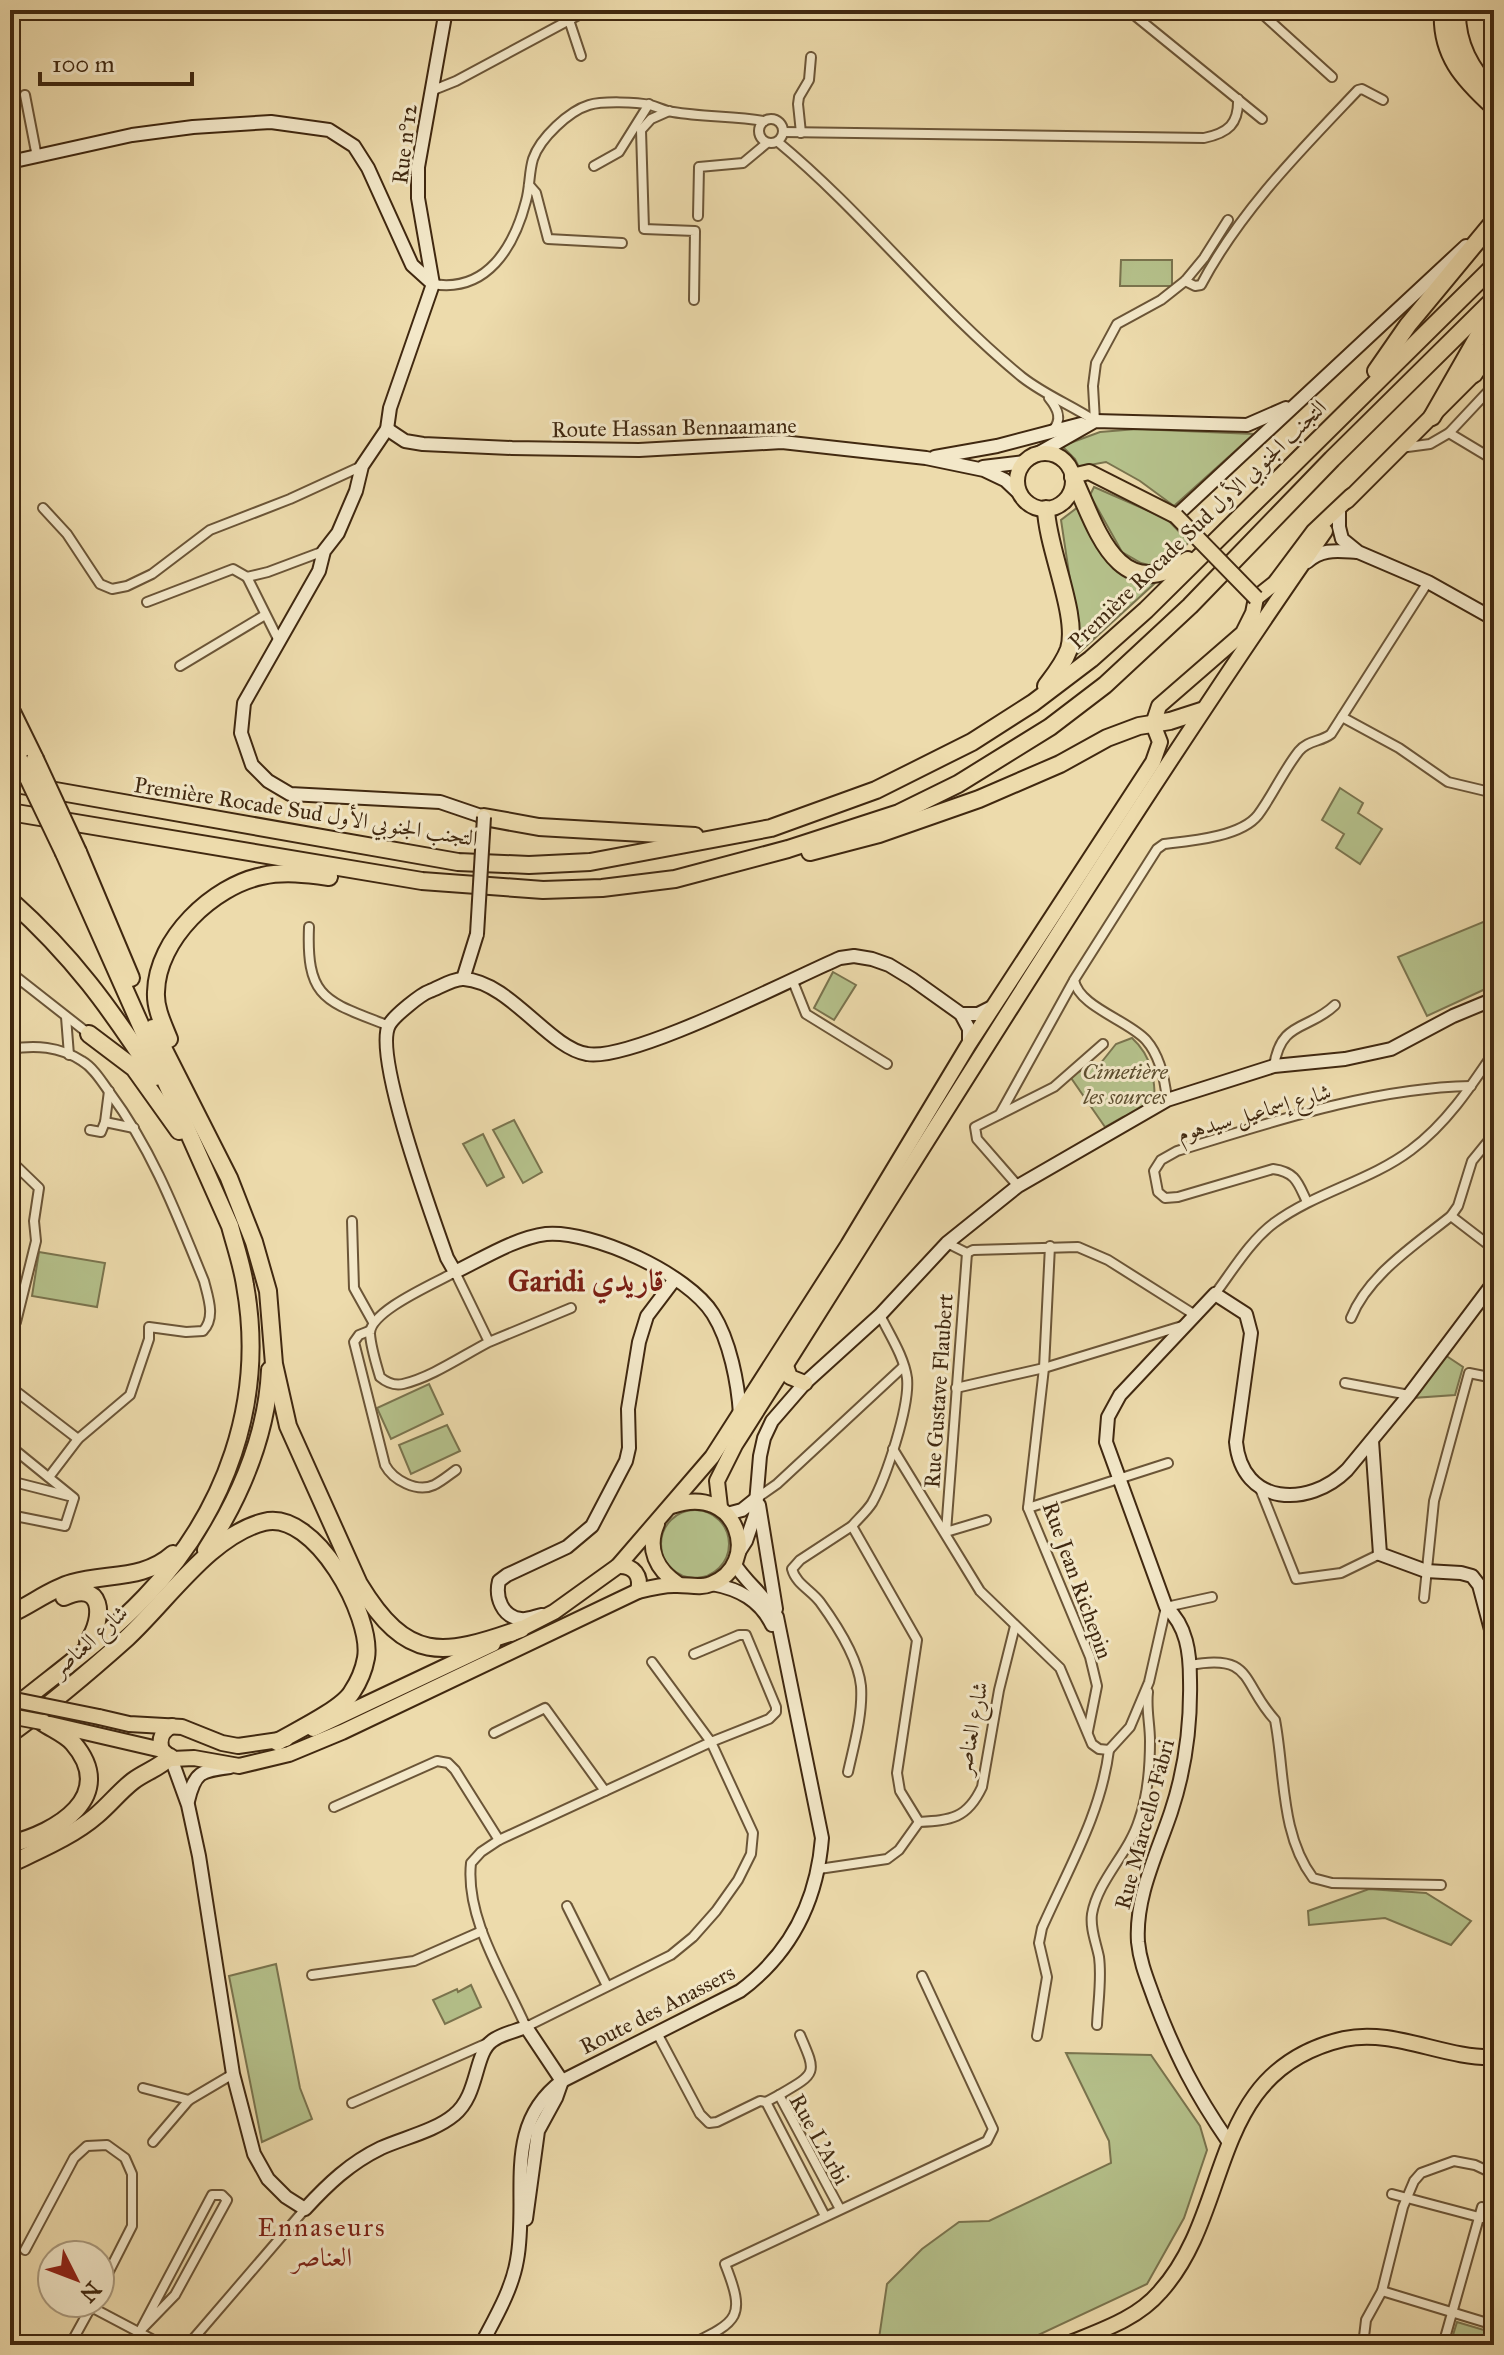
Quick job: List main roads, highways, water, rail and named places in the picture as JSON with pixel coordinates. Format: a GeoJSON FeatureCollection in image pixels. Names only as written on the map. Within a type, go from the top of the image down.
{"type":"FeatureCollection","features":[{"type":"Feature","properties":{"kind":"highway"},"geometry":{"type":"LineString","coordinates":[[1443,10],[1443,32],[1450,57],[1464,79],[1494,107]]}},
{"type":"Feature","properties":{"kind":"highway"},"geometry":{"type":"LineString","coordinates":[[1457,10],[1463,50],[1475,72],[1494,94]]}},
{"type":"Feature","properties":{"kind":"highway"},"geometry":{"type":"LineString","coordinates":[[1349,408],[1408,325],[1493,222]]}},
{"type":"Feature","properties":{"kind":"highway","name":"Première Rocade Sud التجنب الجنوبي الأول"},"geometry":{"type":"LineString","coordinates":[[10,783],[458,862],[529,865],[590,862],[771,828],[876,790],[972,742],[1033,703],[1102,649],[1219,539],[1494,266]]}},
{"type":"Feature","properties":{"kind":"highway"},"geometry":{"type":"LineString","coordinates":[[675,879],[788,849],[899,813],[958,784],[1050,727],[1105,685],[1190,606],[1332,459],[1494,299]]}},
{"type":"Feature","properties":{"kind":"highway"},"geometry":{"type":"LineString","coordinates":[[1432,417],[1480,333],[1494,315]]}},
{"type":"Feature","properties":{"kind":"highway"},"geometry":{"type":"LineString","coordinates":[[1474,374],[1482,357],[1494,343]]}},
{"type":"Feature","properties":{"kind":"highway"},"geometry":{"type":"LineString","coordinates":[[1073,477],[1108,551],[1118,564],[1137,574],[1171,571],[1219,539]]}},
{"type":"Feature","properties":{"kind":"highway"},"geometry":{"type":"LineString","coordinates":[[1033,703],[1064,663],[1070,645],[1070,626],[1047,527],[1046,509]]}},
{"type":"Feature","properties":{"kind":"highway"},"geometry":{"type":"LineString","coordinates":[[10,708],[27,759],[148,1017],[229,1178],[254,1242],[268,1291],[278,1386],[288,1426],[359,1584],[372,1605],[400,1635],[418,1645],[437,1649],[477,1645],[521,1629]]}},
{"type":"Feature","properties":{"kind":"highway"},"geometry":{"type":"LineString","coordinates":[[10,812],[422,881],[543,890],[602,888],[767,863],[879,834],[979,799],[1060,764],[1107,738],[1139,726],[1201,711]]}},
{"type":"Feature","properties":{"kind":"highway"},"geometry":{"type":"LineString","coordinates":[[10,741],[27,759]]}},
{"type":"Feature","properties":{"kind":"highway"},"geometry":{"type":"LineString","coordinates":[[484,817],[539,827],[724,838]]}},
{"type":"Feature","properties":{"kind":"highway"},"geometry":{"type":"LineString","coordinates":[[10,1713],[144,1598],[198,1532],[236,1449],[251,1363],[245,1285],[230,1226],[71,853]]}},
{"type":"Feature","properties":{"kind":"highway"},"geometry":{"type":"LineString","coordinates":[[189,1101],[185,1079],[162,1022],[155,994],[166,955],[196,912],[218,893],[245,880],[275,874],[389,884],[422,881]]}},
{"type":"Feature","properties":{"kind":"highway"},"geometry":{"type":"LineString","coordinates":[[10,900],[72,961],[107,1003],[183,1120]]}},
{"type":"Feature","properties":{"kind":"highway"},"geometry":{"type":"LineString","coordinates":[[89,1034],[134,1068],[210,1177]]}},
{"type":"Feature","properties":{"kind":"highway"},"geometry":{"type":"LineString","coordinates":[[192,1572],[223,1523],[243,1483],[266,1402],[271,1333]]}},
{"type":"Feature","properties":{"kind":"highway"},"geometry":{"type":"LineString","coordinates":[[192,1572],[217,1545],[243,1528],[268,1521],[293,1526],[312,1537],[346,1587],[364,1630],[366,1657],[360,1677],[351,1694],[340,1705],[277,1742]]}},
{"type":"Feature","properties":{"kind":"highway"},"geometry":{"type":"LineString","coordinates":[[10,1614],[69,1584],[153,1569],[198,1532]]}},
{"type":"Feature","properties":{"kind":"highway","name":"شارع العناصر"},"geometry":{"type":"LineString","coordinates":[[10,1736],[126,1638],[192,1572]]}},
{"type":"Feature","properties":{"kind":"highway"},"geometry":{"type":"LineString","coordinates":[[10,1626],[68,1594],[80,1592],[91,1595],[98,1603],[100,1614],[97,1629],[80,1655]]}},
{"type":"Feature","properties":{"kind":"highway"},"geometry":{"type":"LineString","coordinates":[[10,1844],[28,1840],[63,1823],[81,1805],[89,1782],[82,1756],[71,1740],[42,1722]]}},
{"type":"Feature","properties":{"kind":"highway"},"geometry":{"type":"LineString","coordinates":[[10,1864],[96,1816],[123,1788],[172,1756]]}},
{"type":"Feature","properties":{"kind":"main road"},"geometry":{"type":"LineString","coordinates":[[10,1699],[129,1724],[182,1727],[189,1732],[238,1746],[277,1742],[308,1732],[554,1612],[618,1566],[712,1457],[848,1245],[969,1044],[1153,762],[1160,742],[1153,724],[1159,706],[1243,633],[1253,613],[1256,598],[1269,589],[1314,531],[1494,353]]}},
{"type":"Feature","properties":{"kind":"main road"},"geometry":{"type":"LineString","coordinates":[[1040,454],[1057,456],[1065,461],[1073,477],[1067,499],[1046,509],[1029,504],[1022,496],[1018,476],[1028,460],[1040,454]]}},
{"type":"Feature","properties":{"kind":"main road"},"geometry":{"type":"LineString","coordinates":[[1073,477],[1089,472],[1176,516],[1256,598]]}},
{"type":"Feature","properties":{"kind":"main road"},"geometry":{"type":"LineString","coordinates":[[10,1713],[172,1756],[239,1766],[274,1760],[330,1737],[638,1591],[678,1584],[701,1586],[721,1579],[736,1559],[737,1533],[723,1511],[716,1490],[720,1472],[944,1111],[1201,711],[1351,496]]}},
{"type":"Feature","properties":{"kind":"main road"},"geometry":{"type":"LineString","coordinates":[[786,1366],[790,1377],[805,1383]]}},
{"type":"Feature","properties":{"kind":"main road"},"geometry":{"type":"LineString","coordinates":[[672,1506],[696,1500],[723,1511]]}},
{"type":"Feature","properties":{"kind":"main road"},"geometry":{"type":"LineString","coordinates":[[659,1520],[653,1532],[652,1548],[656,1563],[665,1576],[678,1584]]}},
{"type":"Feature","properties":{"kind":"main road"},"geometry":{"type":"LineString","coordinates":[[618,1566],[636,1572],[640,1581],[638,1591]]}},
{"type":"Feature","properties":{"kind":"main road"},"geometry":{"type":"LineString","coordinates":[[172,1726],[162,1736],[172,1756]]}},
{"type":"Feature","properties":{"kind":"main road"},"geometry":{"type":"LineString","coordinates":[[172,1756],[193,1745],[189,1732]]}},
{"type":"Feature","properties":{"kind":"main road"},"geometry":{"type":"LineString","coordinates":[[1066,2345],[1135,2315],[1160,2292],[1183,2260],[1228,2141],[1245,2108],[1292,2062],[1325,2045],[1347,2038],[1367,2037],[1491,2059]]}},
{"type":"Feature","properties":{"kind":"district","name":"Garidi قاريدي"},"geometry":{"type":"Point","coordinates":[586,1281]}},
{"type":"Feature","properties":{"kind":"district","name":"Ennaseurs العناصر"},"geometry":{"type":"Point","coordinates":[322,2242]}},
{"type":"Feature","properties":{"kind":"park label","name":"Cimetière les sources"},"geometry":{"type":"Point","coordinates":[1125,1084]}}]}
